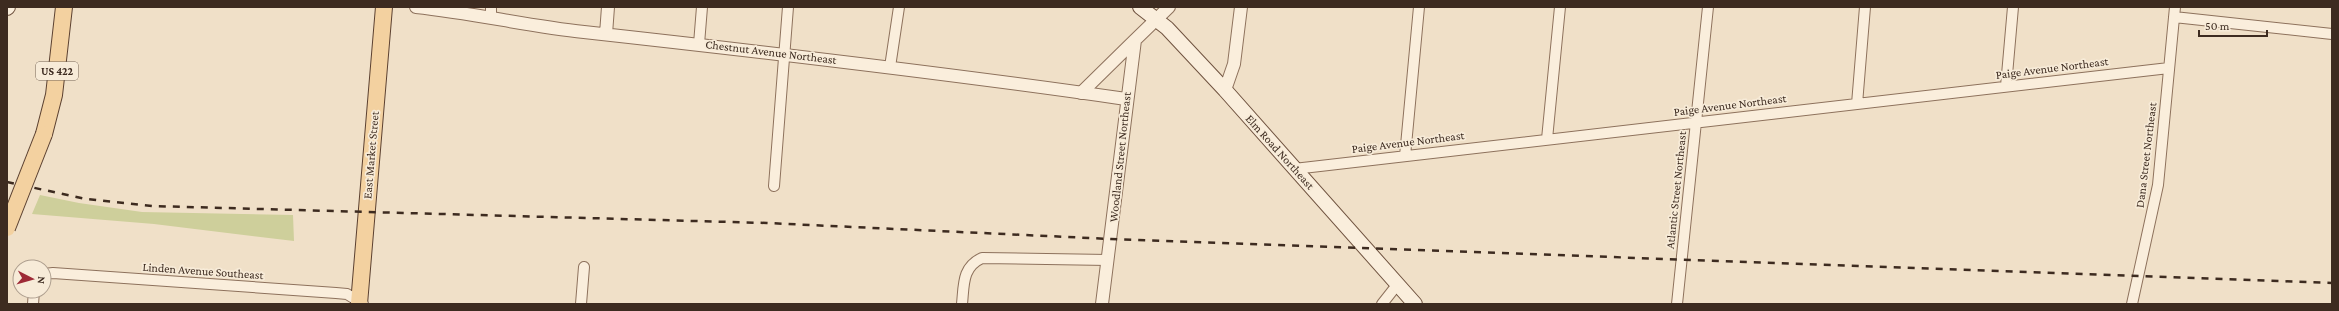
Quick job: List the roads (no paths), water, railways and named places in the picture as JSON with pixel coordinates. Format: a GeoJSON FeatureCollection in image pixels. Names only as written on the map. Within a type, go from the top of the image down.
{"type":"FeatureCollection","features":[{"type":"Feature","properties":{"kind":"main road","name":"US 422"},"geometry":{"type":"LineString","coordinates":[[7,228],[44,134],[54,94],[64,7]]}},
{"type":"Feature","properties":{"kind":"main road","name":"East Market Street"},"geometry":{"type":"LineString","coordinates":[[360,303],[384,7]]}},
{"type":"Feature","properties":{"kind":"main road","name":"Elm Road Northeast"},"geometry":{"type":"LineString","coordinates":[[1140,7],[1157,19],[1225,90],[1415,304]]}},
{"type":"Feature","properties":{"kind":"street","name":"Chestnut Avenue Northeast"},"geometry":{"type":"LineString","coordinates":[[416,7],[491,12],[583,32],[785,54],[1126,99]]}},
{"type":"Feature","properties":{"kind":"street"},"geometry":{"type":"LineString","coordinates":[[606,34],[608,7]]}},
{"type":"Feature","properties":{"kind":"street"},"geometry":{"type":"LineString","coordinates":[[699,44],[702,7]]}},
{"type":"Feature","properties":{"kind":"street"},"geometry":{"type":"LineString","coordinates":[[774,186],[788,7]]}},
{"type":"Feature","properties":{"kind":"street"},"geometry":{"type":"LineString","coordinates":[[890,67],[899,7]]}},
{"type":"Feature","properties":{"kind":"street"},"geometry":{"type":"LineString","coordinates":[[1081,93],[1170,7]]}},
{"type":"Feature","properties":{"kind":"street"},"geometry":{"type":"LineString","coordinates":[[1225,90],[1234,64],[1241,7]]}},
{"type":"Feature","properties":{"kind":"street"},"geometry":{"type":"LineString","coordinates":[[1405,156],[1419,7]]}},
{"type":"Feature","properties":{"kind":"street"},"geometry":{"type":"LineString","coordinates":[[1547,139],[1560,7]]}},
{"type":"Feature","properties":{"kind":"street","name":"Atlantic Street Northeast"},"geometry":{"type":"LineString","coordinates":[[1677,304],[1708,7]]}},
{"type":"Feature","properties":{"kind":"street"},"geometry":{"type":"LineString","coordinates":[[1857,104],[1866,7]]}},
{"type":"Feature","properties":{"kind":"street"},"geometry":{"type":"LineString","coordinates":[[2006,86],[2013,7]]}},
{"type":"Feature","properties":{"kind":"street"},"geometry":{"type":"LineString","coordinates":[[2175,12],[2332,34]]}},
{"type":"Feature","properties":{"kind":"street","name":"Dana Street Northeast"},"geometry":{"type":"LineString","coordinates":[[2132,304],[2158,185],[2175,12]]}},
{"type":"Feature","properties":{"kind":"street","name":"Woodland Street Northeast"},"geometry":{"type":"LineString","coordinates":[[1102,304],[1126,99],[1135,40]]}},
{"type":"Feature","properties":{"kind":"street","name":"Paige Avenue Northeast"},"geometry":{"type":"LineString","coordinates":[[1294,168],[2169,68]]}},
{"type":"Feature","properties":{"kind":"street"},"geometry":{"type":"LineString","coordinates":[[962,304],[967,270],[975,261],[985,257],[1108,260]]}},
{"type":"Feature","properties":{"kind":"street"},"geometry":{"type":"LineString","coordinates":[[581,304],[584,267]]}},
{"type":"Feature","properties":{"kind":"street","name":"Linden Avenue Southeast"},"geometry":{"type":"LineString","coordinates":[[52,273],[347,294],[360,303]]}},
{"type":"Feature","properties":{"kind":"street"},"geometry":{"type":"LineString","coordinates":[[1382,304],[1397,285]]}},
{"type":"Feature","properties":{"kind":"railway"},"geometry":{"type":"LineString","coordinates":[[7,182],[86,199],[152,206],[767,223],[1111,239],[2332,283]]}}]}
